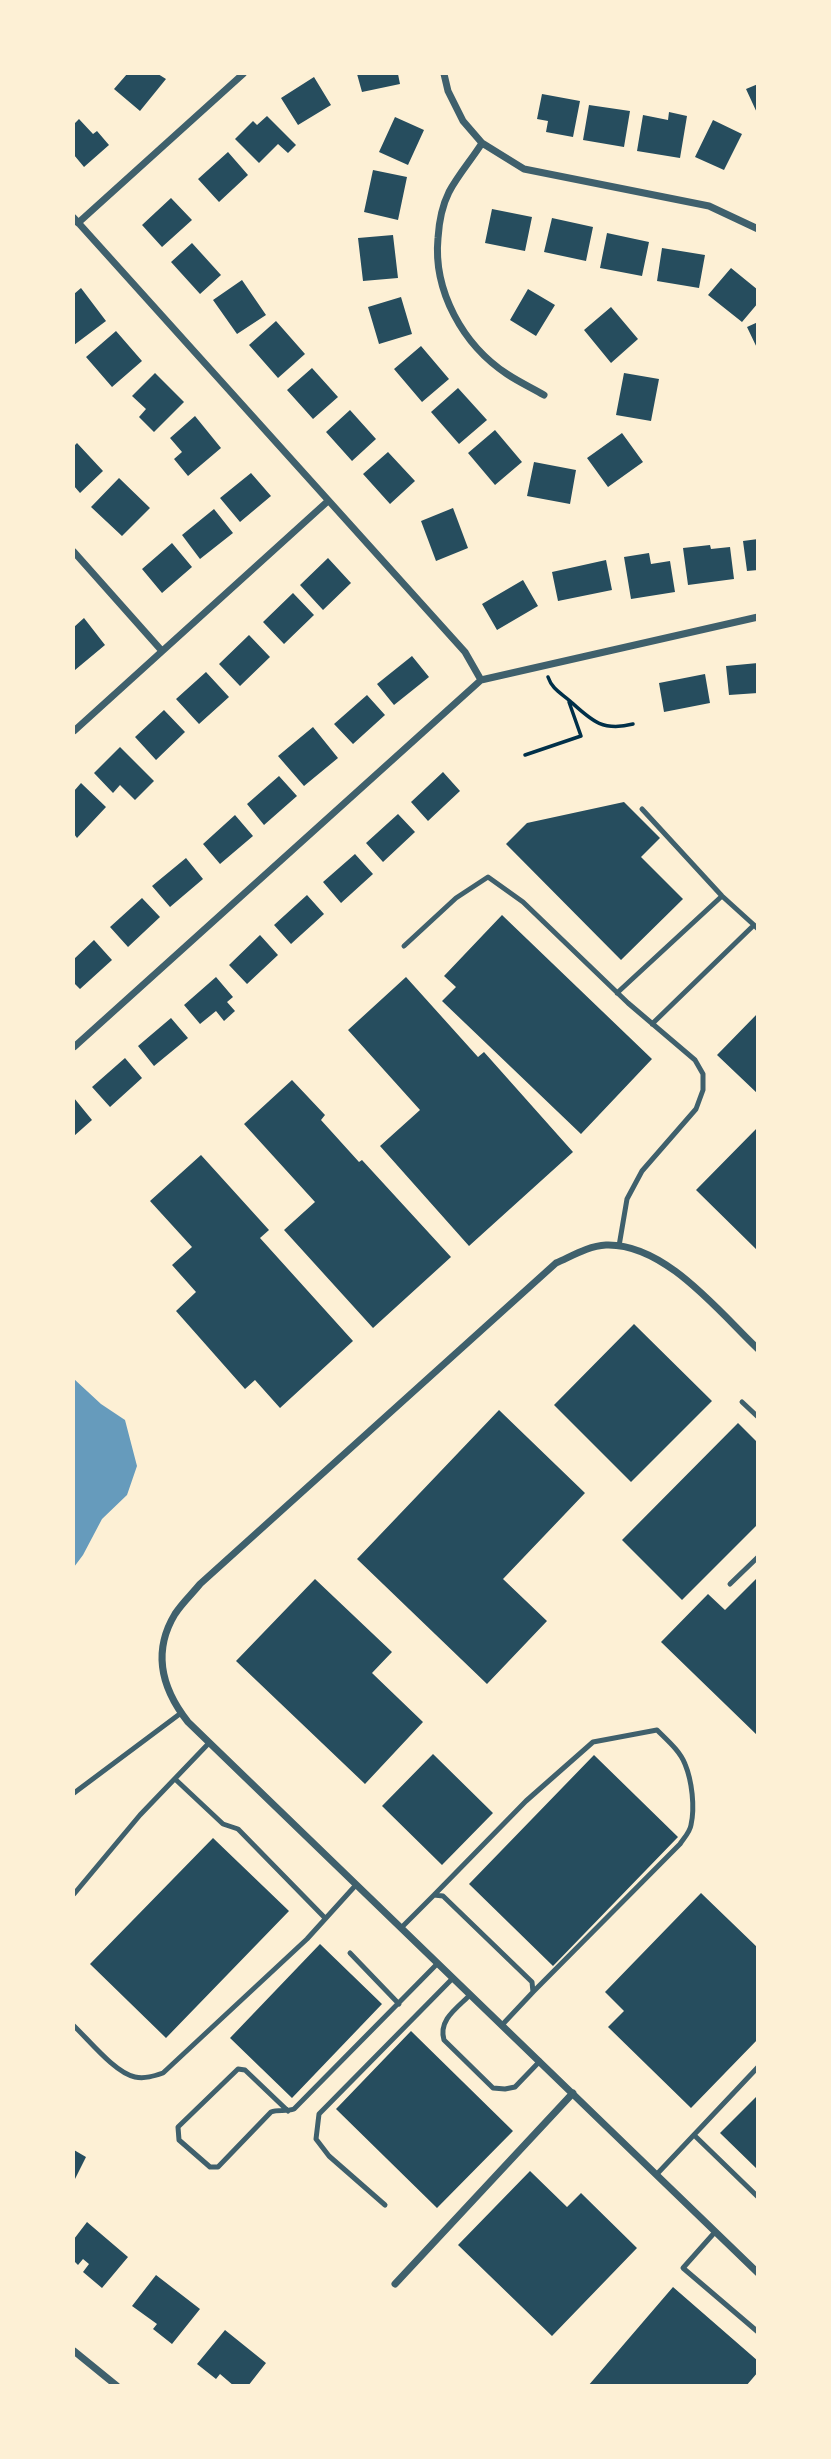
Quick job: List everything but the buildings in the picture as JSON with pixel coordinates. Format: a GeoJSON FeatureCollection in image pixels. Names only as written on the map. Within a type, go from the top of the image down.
{"type":"FeatureCollection","features":[{"type":"Feature","properties":{"kind":"street"},"geometry":{"type":"LineString","coordinates":[[243,74],[76,220],[465,652],[481,680]]}},
{"type":"Feature","properties":{"kind":"street"},"geometry":{"type":"LineString","coordinates":[[444,74],[448,91],[463,121],[482,143],[524,169],[709,206],[758,229]]}},
{"type":"Feature","properties":{"kind":"street"},"geometry":{"type":"LineString","coordinates":[[482,143],[449,192],[440,220],[437,252],[439,276],[447,300],[465,333],[505,373],[544,396]]}},
{"type":"Feature","properties":{"kind":"street"},"geometry":{"type":"LineString","coordinates":[[74,731],[328,501]]}},
{"type":"Feature","properties":{"kind":"street"},"geometry":{"type":"LineString","coordinates":[[74,552],[162,651]]}},
{"type":"Feature","properties":{"kind":"street"},"geometry":{"type":"LineString","coordinates":[[74,1047],[481,680],[758,617]]}},
{"type":"Feature","properties":{"kind":"street"},"geometry":{"type":"LineString","coordinates":[[758,1349],[693,1286],[658,1260],[629,1247],[604,1245],[587,1249],[556,1263],[200,1584],[175,1614],[162,1646],[163,1672],[173,1703],[209,1743],[758,2273]]}},
{"type":"Feature","properties":{"kind":"street"},"geometry":{"type":"LineString","coordinates":[[395,2284],[573,2093]]}},
{"type":"Feature","properties":{"kind":"street"},"geometry":{"type":"LineString","coordinates":[[74,2351],[117,2385]]}},
{"type":"Feature","properties":{"kind":"lane"},"geometry":{"type":"LineString","coordinates":[[642,809],[722,896],[756,927],[652,1024]]}},
{"type":"Feature","properties":{"kind":"lane"},"geometry":{"type":"LineString","coordinates":[[404,946],[456,898],[488,877],[523,902],[617,993],[695,1060],[703,1074],[703,1090],[696,1109],[642,1171],[627,1199],[620,1246]]}},
{"type":"Feature","properties":{"kind":"lane"},"geometry":{"type":"LineString","coordinates":[[617,993],[722,896]]}},
{"type":"Feature","properties":{"kind":"lane"},"geometry":{"type":"LineString","coordinates":[[743,1402],[758,1417]]}},
{"type":"Feature","properties":{"kind":"lane"},"geometry":{"type":"LineString","coordinates":[[730,1584],[758,1557]]}},
{"type":"Feature","properties":{"kind":"lane"},"geometry":{"type":"LineString","coordinates":[[74,1793],[181,1713]]}},
{"type":"Feature","properties":{"kind":"lane"},"geometry":{"type":"LineString","coordinates":[[401,1928],[526,1801],[593,1742],[657,1730],[685,1763],[691,1787],[692,1823],[689,1831],[680,1844],[502,2025]]}},
{"type":"Feature","properties":{"kind":"lane"},"geometry":{"type":"LineString","coordinates":[[74,1894],[140,1815],[209,1743]]}},
{"type":"Feature","properties":{"kind":"lane"},"geometry":{"type":"LineString","coordinates":[[175,1779],[223,1824],[237,1829],[325,1919]]}},
{"type":"Feature","properties":{"kind":"lane"},"geometry":{"type":"LineString","coordinates":[[74,2026],[124,2074],[138,2078],[163,2073],[307,1939],[355,1886]]}},
{"type":"Feature","properties":{"kind":"lane"},"geometry":{"type":"LineString","coordinates":[[434,1895],[443,1896],[532,1982],[533,1992]]}},
{"type":"Feature","properties":{"kind":"lane"},"geometry":{"type":"LineString","coordinates":[[350,1954],[398,2004]]}},
{"type":"Feature","properties":{"kind":"lane"},"geometry":{"type":"LineString","coordinates":[[288,2110],[245,2070],[238,2069],[178,2127],[177,2136],[214,2168],[222,2164],[271,2112],[288,2110],[294,2109],[438,1964]]}},
{"type":"Feature","properties":{"kind":"lane"},"geometry":{"type":"LineString","coordinates":[[385,2206],[329,2155],[316,2139],[320,2114],[452,1979]]}},
{"type":"Feature","properties":{"kind":"lane"},"geometry":{"type":"LineString","coordinates":[[470,1995],[444,2022],[444,2040],[493,2088],[515,2087],[540,2061]]}},
{"type":"Feature","properties":{"kind":"lane"},"geometry":{"type":"LineString","coordinates":[[657,2174],[758,2067]]}},
{"type":"Feature","properties":{"kind":"lane"},"geometry":{"type":"LineString","coordinates":[[694,2135],[758,2197]]}},
{"type":"Feature","properties":{"kind":"lane"},"geometry":{"type":"LineString","coordinates":[[715,2232],[683,2269],[758,2332]]}},
{"type":"Feature","properties":{"kind":"path"},"geometry":{"type":"LineString","coordinates":[[544,665],[551,685],[584,716],[611,727],[633,724]]}},
{"type":"Feature","properties":{"kind":"path"},"geometry":{"type":"LineString","coordinates":[[525,755],[581,736],[569,700]]}},
{"type":"Feature","properties":{"kind":"water"},"geometry":{"type":"Polygon","coordinates":[[[74,1379],[101,1404],[125,1420],[137,1466],[127,1495],[102,1519],[74,1567],[74,1379]]]}}]}
